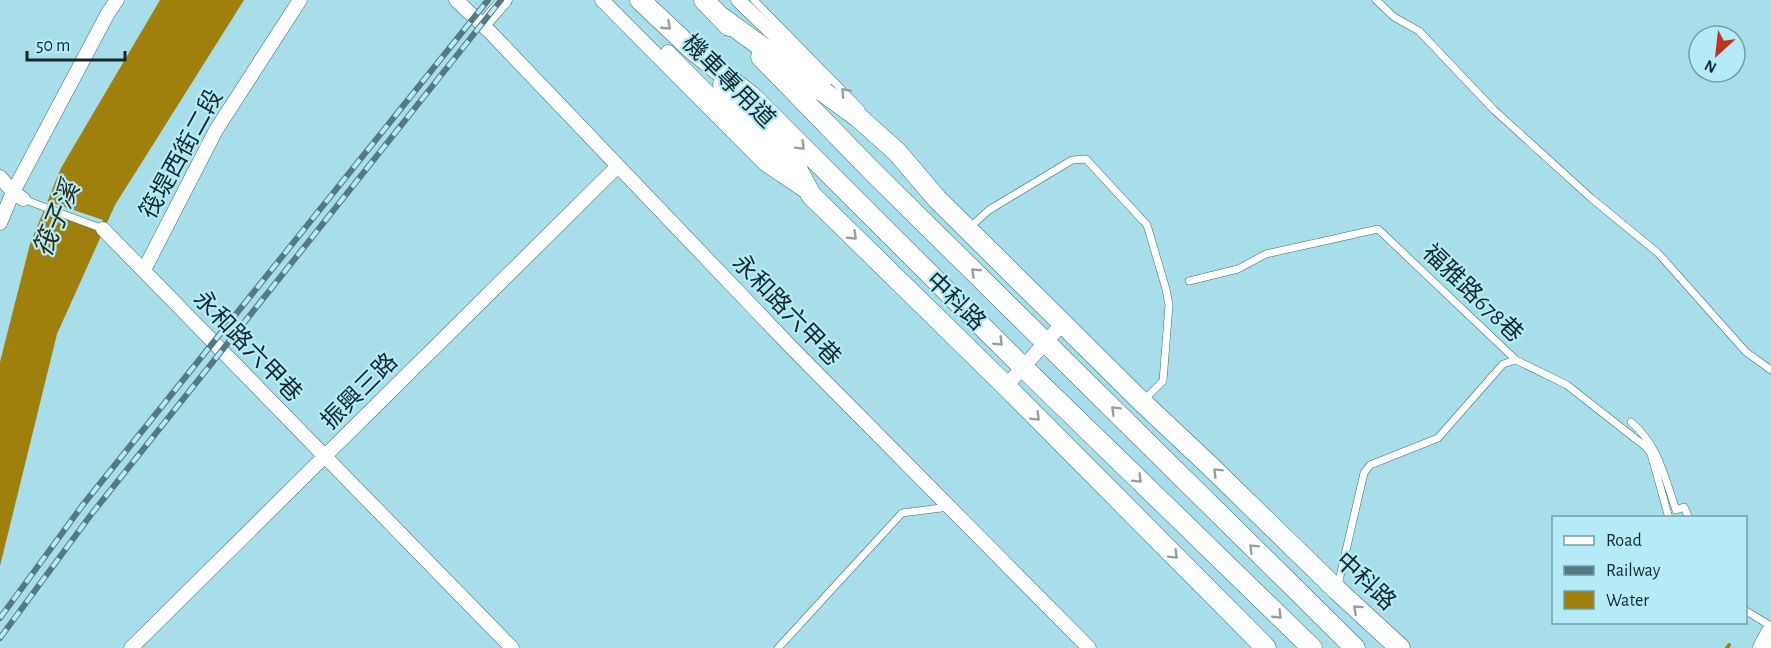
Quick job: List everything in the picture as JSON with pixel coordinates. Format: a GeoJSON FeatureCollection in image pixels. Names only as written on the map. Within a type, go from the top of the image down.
{"type":"FeatureCollection","features":[{"type":"Feature","properties":{"kind":"street"},"geometry":{"type":"LineString","coordinates":[[0,223],[18,196],[108,13],[117,0]]}},
{"type":"Feature","properties":{"kind":"street","name":"筏堤西街二段"},"geometry":{"type":"LineString","coordinates":[[144,270],[216,130],[300,0]]}},
{"type":"Feature","properties":{"kind":"street"},"geometry":{"type":"LineString","coordinates":[[483,25],[505,0]]}},
{"type":"Feature","properties":{"kind":"street","name":"中科路"},"geometry":{"type":"LineString","coordinates":[[603,0],[765,164],[811,195],[1006,386],[1266,648]]}},
{"type":"Feature","properties":{"kind":"street","name":"機車專用道"},"geometry":{"type":"LineString","coordinates":[[615,0],[811,195]]}},
{"type":"Feature","properties":{"kind":"street"},"geometry":{"type":"LineString","coordinates":[[640,0],[694,51],[732,97],[795,165],[811,195]]}},
{"type":"Feature","properties":{"kind":"street"},"geometry":{"type":"LineString","coordinates":[[704,0],[721,17]]}},
{"type":"Feature","properties":{"kind":"street"},"geometry":{"type":"LineString","coordinates":[[738,0],[859,118]]}},
{"type":"Feature","properties":{"kind":"street","name":"永和路六甲巷"},"geometry":{"type":"LineString","coordinates":[[465,3],[483,25],[791,347],[1089,648]]}},
{"type":"Feature","properties":{"kind":"street","name":"中科路"},"geometry":{"type":"LineString","coordinates":[[721,17],[859,118],[897,152],[937,199],[1142,402],[1400,648]]}},
{"type":"Feature","properties":{"kind":"street","name":"中科路"},"geometry":{"type":"LineString","coordinates":[[721,17],[874,173],[1355,648]]}},
{"type":"Feature","properties":{"kind":"street","name":"中科路"},"geometry":{"type":"LineString","coordinates":[[694,51],[751,96],[1023,367],[1312,648]]}},
{"type":"Feature","properties":{"kind":"street","name":"振興三路"},"geometry":{"type":"LineString","coordinates":[[131,648],[618,166]]}},
{"type":"Feature","properties":{"kind":"street"},"geometry":{"type":"LineString","coordinates":[[0,177],[18,196]]}},
{"type":"Feature","properties":{"kind":"street","name":"永和路六甲巷"},"geometry":{"type":"LineString","coordinates":[[103,229],[512,648]]}},
{"type":"Feature","properties":{"kind":"street"},"geometry":{"type":"LineString","coordinates":[[1006,386],[1063,323]]}},
{"type":"Feature","properties":{"kind":"street"},"geometry":{"type":"LineString","coordinates":[[1763,648],[1771,633]]}},
{"type":"Feature","properties":{"kind":"lane"},"geometry":{"type":"LineString","coordinates":[[754,0],[864,112],[897,152]]}},
{"type":"Feature","properties":{"kind":"lane"},"geometry":{"type":"LineString","coordinates":[[1376,0],[1394,17],[1419,30],[1494,110],[1591,198],[1658,254],[1746,352],[1771,370]]}},
{"type":"Feature","properties":{"kind":"lane"},"geometry":{"type":"LineString","coordinates":[[968,229],[989,210],[1072,160],[1086,159],[1147,225],[1166,289],[1168,305],[1163,381],[1142,402]]}},
{"type":"Feature","properties":{"kind":"lane"},"geometry":{"type":"LineString","coordinates":[[18,196],[103,229]]}},
{"type":"Feature","properties":{"kind":"lane","name":"福雅路678巷"},"geometry":{"type":"LineString","coordinates":[[1190,281],[1238,269],[1266,254],[1378,229],[1515,360],[1567,386],[1646,447],[1651,454],[1668,516]]}},
{"type":"Feature","properties":{"kind":"lane"},"geometry":{"type":"LineString","coordinates":[[1337,590],[1364,473],[1370,465],[1438,438],[1503,364],[1515,360]]}},
{"type":"Feature","properties":{"kind":"lane"},"geometry":{"type":"LineString","coordinates":[[1631,422],[1644,433],[1654,448],[1676,510],[1684,507],[1688,516]]}},
{"type":"Feature","properties":{"kind":"lane"},"geometry":{"type":"LineString","coordinates":[[778,648],[902,513],[949,507]]}},
{"type":"Feature","properties":{"kind":"lane"},"geometry":{"type":"LineString","coordinates":[[1747,612],[1771,626]]}},
{"type":"Feature","properties":{"kind":"water","name":"筏子溪"},"geometry":{"type":"Polygon","coordinates":[[[160,0],[244,0],[115,205],[57,334],[0,566],[0,362],[30,244],[61,168],[160,0]]]}},
{"type":"Feature","properties":{"kind":"pier"},"geometry":{"type":"Polygon","coordinates":[[[44,200],[103,220],[98,231],[41,209],[44,200]]]}},
{"type":"Feature","properties":{"kind":"railway"},"geometry":{"type":"LineString","coordinates":[[0,618],[82,506],[488,0]]}},
{"type":"Feature","properties":{"kind":"railway"},"geometry":{"type":"LineString","coordinates":[[0,638],[90,516],[501,0]]}}]}
